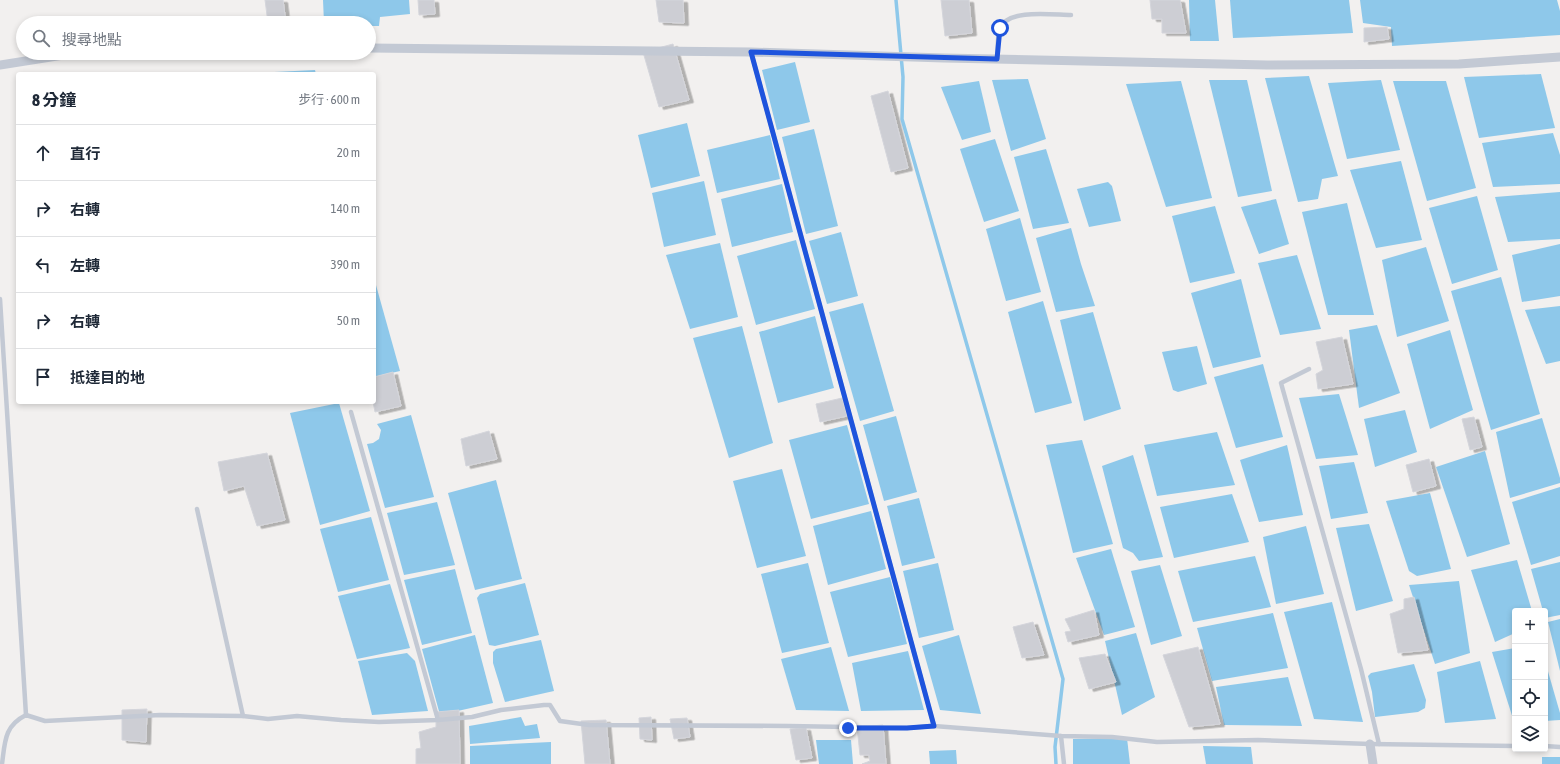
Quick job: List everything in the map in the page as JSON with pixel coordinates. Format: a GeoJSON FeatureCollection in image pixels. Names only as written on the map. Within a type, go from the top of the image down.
{"type":"FeatureCollection","features":[{"type":"Feature","properties":{"kind":"street"},"geometry":{"type":"LineString","coordinates":[[376,48],[751,52],[1267,65],[1459,64],[1560,57]]}},
{"type":"Feature","properties":{"kind":"street"},"geometry":{"type":"LineString","coordinates":[[0,65],[32,60]]}},
{"type":"Feature","properties":{"kind":"street"},"geometry":{"type":"LineString","coordinates":[[1373,764],[1375,744]]}},
{"type":"Feature","properties":{"kind":"lane"},"geometry":{"type":"LineString","coordinates":[[997,59],[1000,28],[1008,19],[1016,15],[1072,15]]}},
{"type":"Feature","properties":{"kind":"lane"},"geometry":{"type":"LineString","coordinates":[[751,52],[934,726]]}},
{"type":"Feature","properties":{"kind":"lane"},"geometry":{"type":"LineString","coordinates":[[0,298],[26,715]]}},
{"type":"Feature","properties":{"kind":"lane"},"geometry":{"type":"LineString","coordinates":[[1309,369],[1281,383],[1361,669],[1375,744]]}},
{"type":"Feature","properties":{"kind":"lane"},"geometry":{"type":"LineString","coordinates":[[350,412],[438,720]]}},
{"type":"Feature","properties":{"kind":"lane"},"geometry":{"type":"LineString","coordinates":[[197,509],[243,716]]}},
{"type":"Feature","properties":{"kind":"lane"},"geometry":{"type":"LineString","coordinates":[[2,764],[8,731],[17,720],[26,715],[45,720],[160,715],[243,716],[268,719],[297,716],[379,722],[438,720],[544,705],[550,705],[560,721],[589,725],[900,728],[934,726],[1061,736],[1112,737],[1157,742],[1258,740],[1375,744],[1512,746]]}},
{"type":"Feature","properties":{"kind":"lane"},"geometry":{"type":"LineString","coordinates":[[1061,736],[1064,764]]}},
{"type":"Feature","properties":{"kind":"lane"},"geometry":{"type":"LineString","coordinates":[[1548,746],[1560,747]]}},
{"type":"Feature","properties":{"kind":"water"},"geometry":{"type":"Polygon","coordinates":[[[323,0],[409,0],[410,14],[380,17],[379,26],[376,26],[376,16],[324,16],[323,0]]]}},
{"type":"Feature","properties":{"kind":"water"},"geometry":{"type":"Polygon","coordinates":[[[1189,0],[1215,0],[1219,41],[1190,41],[1189,0]]]}},
{"type":"Feature","properties":{"kind":"water"},"geometry":{"type":"Polygon","coordinates":[[[1230,0],[1349,0],[1353,33],[1233,38],[1230,0]]]}},
{"type":"Feature","properties":{"kind":"water"},"geometry":{"type":"Polygon","coordinates":[[[1360,0],[1557,0],[1560,11],[1560,35],[1392,46],[1391,27],[1363,23],[1360,0]]]}},
{"type":"Feature","properties":{"kind":"water"},"geometry":{"type":"Polygon","coordinates":[[[795,62],[810,122],[777,130],[762,70],[795,62]]]}},
{"type":"Feature","properties":{"kind":"water"},"geometry":{"type":"Polygon","coordinates":[[[315,70],[316,72],[276,72],[315,70]]]}},
{"type":"Feature","properties":{"kind":"water"},"geometry":{"type":"Polygon","coordinates":[[[1541,74],[1555,128],[1479,138],[1464,77],[1541,74]]]}},
{"type":"Feature","properties":{"kind":"water"},"geometry":{"type":"Polygon","coordinates":[[[1309,76],[1338,176],[1322,179],[1318,199],[1298,202],[1265,78],[1309,76]]]}},
{"type":"Feature","properties":{"kind":"water"},"geometry":{"type":"Polygon","coordinates":[[[1028,79],[1046,139],[1011,151],[992,80],[1028,79]]]}},
{"type":"Feature","properties":{"kind":"water"},"geometry":{"type":"Polygon","coordinates":[[[1209,80],[1247,80],[1272,191],[1238,197],[1209,80]]]}},
{"type":"Feature","properties":{"kind":"water"},"geometry":{"type":"Polygon","coordinates":[[[1381,80],[1400,150],[1347,159],[1328,83],[1381,80]]]}},
{"type":"Feature","properties":{"kind":"water"},"geometry":{"type":"Polygon","coordinates":[[[979,81],[991,132],[962,140],[941,87],[979,81]]]}},
{"type":"Feature","properties":{"kind":"water"},"geometry":{"type":"Polygon","coordinates":[[[1181,81],[1212,198],[1166,207],[1126,84],[1181,81]]]}},
{"type":"Feature","properties":{"kind":"water"},"geometry":{"type":"Polygon","coordinates":[[[1393,81],[1446,81],[1476,188],[1427,201],[1393,81]]]}},
{"type":"Feature","properties":{"kind":"water"},"geometry":{"type":"Polygon","coordinates":[[[687,123],[700,176],[651,188],[638,135],[687,123]]]}},
{"type":"Feature","properties":{"kind":"water"},"geometry":{"type":"Polygon","coordinates":[[[814,129],[838,226],[806,234],[782,137],[814,129]]]}},
{"type":"Feature","properties":{"kind":"water"},"geometry":{"type":"Polygon","coordinates":[[[1553,133],[1560,155],[1560,184],[1493,187],[1482,143],[1553,133]]]}},
{"type":"Feature","properties":{"kind":"water"},"geometry":{"type":"Polygon","coordinates":[[[770,135],[780,179],[717,193],[707,150],[770,135]]]}},
{"type":"Feature","properties":{"kind":"water"},"geometry":{"type":"Polygon","coordinates":[[[995,139],[1019,211],[984,222],[960,149],[995,139]]]}},
{"type":"Feature","properties":{"kind":"water"},"geometry":{"type":"Polygon","coordinates":[[[1046,149],[1069,223],[1033,229],[1014,157],[1046,149]]]}},
{"type":"Feature","properties":{"kind":"water"},"geometry":{"type":"Polygon","coordinates":[[[1401,161],[1422,240],[1376,248],[1350,170],[1401,161]]]}},
{"type":"Feature","properties":{"kind":"water"},"geometry":{"type":"Polygon","coordinates":[[[704,181],[716,235],[664,247],[652,193],[704,181]]]}},
{"type":"Feature","properties":{"kind":"water"},"geometry":{"type":"Polygon","coordinates":[[[1108,182],[1112,186],[1121,221],[1089,227],[1077,189],[1108,182]]]}},
{"type":"Feature","properties":{"kind":"water"},"geometry":{"type":"Polygon","coordinates":[[[782,184],[793,232],[732,247],[721,199],[782,184]]]}},
{"type":"Feature","properties":{"kind":"water"},"geometry":{"type":"Polygon","coordinates":[[[1560,192],[1560,239],[1508,242],[1495,197],[1560,192]]]}},
{"type":"Feature","properties":{"kind":"water"},"geometry":{"type":"Polygon","coordinates":[[[1477,196],[1498,270],[1452,284],[1429,208],[1477,196]]]}},
{"type":"Feature","properties":{"kind":"water"},"geometry":{"type":"Polygon","coordinates":[[[1276,199],[1289,244],[1259,254],[1241,207],[1276,199]]]}},
{"type":"Feature","properties":{"kind":"water"},"geometry":{"type":"Polygon","coordinates":[[[1347,203],[1374,315],[1328,315],[1302,212],[1347,203]]]}},
{"type":"Feature","properties":{"kind":"water"},"geometry":{"type":"Polygon","coordinates":[[[1215,206],[1235,273],[1190,283],[1172,216],[1215,206]]]}},
{"type":"Feature","properties":{"kind":"water"},"geometry":{"type":"Polygon","coordinates":[[[1020,218],[1041,292],[1006,301],[986,229],[1020,218]]]}},
{"type":"Feature","properties":{"kind":"water"},"geometry":{"type":"Polygon","coordinates":[[[1071,228],[1095,306],[1056,312],[1036,238],[1071,228]]]}},
{"type":"Feature","properties":{"kind":"water"},"geometry":{"type":"Polygon","coordinates":[[[841,232],[858,296],[827,304],[809,241],[841,232]]]}},
{"type":"Feature","properties":{"kind":"water"},"geometry":{"type":"Polygon","coordinates":[[[796,240],[815,309],[756,325],[737,256],[796,240]]]}},
{"type":"Feature","properties":{"kind":"water"},"geometry":{"type":"Polygon","coordinates":[[[720,243],[738,317],[690,329],[666,255],[720,243]]]}},
{"type":"Feature","properties":{"kind":"water"},"geometry":{"type":"Polygon","coordinates":[[[1560,244],[1560,296],[1522,302],[1512,255],[1560,244]]]}},
{"type":"Feature","properties":{"kind":"water"},"geometry":{"type":"Polygon","coordinates":[[[1426,247],[1449,321],[1397,337],[1382,260],[1426,247]]]}},
{"type":"Feature","properties":{"kind":"water"},"geometry":{"type":"Polygon","coordinates":[[[1297,255],[1321,329],[1280,335],[1258,263],[1297,255]]]}},
{"type":"Feature","properties":{"kind":"water"},"geometry":{"type":"Polygon","coordinates":[[[1501,277],[1540,414],[1491,430],[1451,291],[1501,277]]]}},
{"type":"Feature","properties":{"kind":"water"},"geometry":{"type":"Polygon","coordinates":[[[1241,279],[1261,357],[1213,368],[1191,293],[1241,279]]]}},
{"type":"Feature","properties":{"kind":"water"},"geometry":{"type":"Polygon","coordinates":[[[376,285],[400,371],[376,377],[376,285]]]}},
{"type":"Feature","properties":{"kind":"water"},"geometry":{"type":"Polygon","coordinates":[[[1043,301],[1072,403],[1035,413],[1008,312],[1043,301]]]}},
{"type":"Feature","properties":{"kind":"water"},"geometry":{"type":"Polygon","coordinates":[[[863,303],[894,411],[860,421],[829,312],[863,303]]]}},
{"type":"Feature","properties":{"kind":"water"},"geometry":{"type":"Polygon","coordinates":[[[1560,306],[1560,361],[1546,364],[1525,310],[1560,306]]]}},
{"type":"Feature","properties":{"kind":"water"},"geometry":{"type":"Polygon","coordinates":[[[1093,312],[1121,409],[1084,421],[1060,320],[1093,312]]]}},
{"type":"Feature","properties":{"kind":"water"},"geometry":{"type":"Polygon","coordinates":[[[815,316],[834,388],[778,403],[759,332],[815,316]]]}},
{"type":"Feature","properties":{"kind":"water"},"geometry":{"type":"Polygon","coordinates":[[[1377,325],[1400,393],[1359,408],[1349,330],[1377,325]]]}},
{"type":"Feature","properties":{"kind":"water"},"geometry":{"type":"Polygon","coordinates":[[[742,326],[773,443],[729,458],[693,338],[742,326]]]}},
{"type":"Feature","properties":{"kind":"water"},"geometry":{"type":"Polygon","coordinates":[[[1450,330],[1473,410],[1430,429],[1407,344],[1450,330]]]}},
{"type":"Feature","properties":{"kind":"water"},"geometry":{"type":"Polygon","coordinates":[[[1197,346],[1207,384],[1178,392],[1173,390],[1162,352],[1197,346]]]}},
{"type":"Feature","properties":{"kind":"water"},"geometry":{"type":"Polygon","coordinates":[[[1263,364],[1283,437],[1236,448],[1214,377],[1263,364]]]}},
{"type":"Feature","properties":{"kind":"water"},"geometry":{"type":"Polygon","coordinates":[[[1339,394],[1358,455],[1316,459],[1299,398],[1339,394]]]}},
{"type":"Feature","properties":{"kind":"water"},"geometry":{"type":"Polygon","coordinates":[[[339,404],[370,511],[320,525],[290,413],[339,404]]]}},
{"type":"Feature","properties":{"kind":"water"},"geometry":{"type":"Polygon","coordinates":[[[1405,410],[1417,452],[1375,467],[1364,419],[1405,410]]]}},
{"type":"Feature","properties":{"kind":"water"},"geometry":{"type":"Polygon","coordinates":[[[411,415],[434,497],[385,508],[367,444],[373,443],[379,439],[381,430],[377,424],[411,415]]]}},
{"type":"Feature","properties":{"kind":"water"},"geometry":{"type":"Polygon","coordinates":[[[896,416],[917,492],[884,501],[863,425],[896,416]]]}},
{"type":"Feature","properties":{"kind":"water"},"geometry":{"type":"Polygon","coordinates":[[[1542,418],[1560,478],[1560,483],[1510,498],[1496,432],[1542,418]]]}},
{"type":"Feature","properties":{"kind":"water"},"geometry":{"type":"Polygon","coordinates":[[[847,425],[869,504],[811,519],[789,440],[847,425]]]}},
{"type":"Feature","properties":{"kind":"water"},"geometry":{"type":"Polygon","coordinates":[[[1217,432],[1235,485],[1157,496],[1144,445],[1217,432]]]}},
{"type":"Feature","properties":{"kind":"water"},"geometry":{"type":"Polygon","coordinates":[[[1082,440],[1113,544],[1073,553],[1046,445],[1082,440]]]}},
{"type":"Feature","properties":{"kind":"water"},"geometry":{"type":"Polygon","coordinates":[[[1287,445],[1303,515],[1259,522],[1240,460],[1287,445]]]}},
{"type":"Feature","properties":{"kind":"water"},"geometry":{"type":"Polygon","coordinates":[[[1485,451],[1510,544],[1467,557],[1436,467],[1485,451]]]}},
{"type":"Feature","properties":{"kind":"water"},"geometry":{"type":"Polygon","coordinates":[[[1133,455],[1163,557],[1139,561],[1133,553],[1123,548],[1102,466],[1133,455]]]}},
{"type":"Feature","properties":{"kind":"water"},"geometry":{"type":"Polygon","coordinates":[[[1354,462],[1368,513],[1331,519],[1319,466],[1354,462]]]}},
{"type":"Feature","properties":{"kind":"water"},"geometry":{"type":"Polygon","coordinates":[[[782,469],[806,556],[757,568],[733,481],[782,469]]]}},
{"type":"Feature","properties":{"kind":"water"},"geometry":{"type":"Polygon","coordinates":[[[496,480],[522,579],[475,590],[448,493],[496,480]]]}},
{"type":"Feature","properties":{"kind":"water"},"geometry":{"type":"Polygon","coordinates":[[[1560,487],[1560,556],[1531,565],[1512,502],[1560,487]]]}},
{"type":"Feature","properties":{"kind":"water"},"geometry":{"type":"Polygon","coordinates":[[[1430,493],[1451,569],[1417,576],[1409,571],[1386,501],[1430,493]]]}},
{"type":"Feature","properties":{"kind":"water"},"geometry":{"type":"Polygon","coordinates":[[[1232,494],[1249,542],[1174,558],[1160,507],[1232,494]]]}},
{"type":"Feature","properties":{"kind":"water"},"geometry":{"type":"Polygon","coordinates":[[[919,498],[935,558],[902,566],[887,506],[919,498]]]}},
{"type":"Feature","properties":{"kind":"water"},"geometry":{"type":"Polygon","coordinates":[[[437,502],[455,565],[404,575],[387,513],[437,502]]]}},
{"type":"Feature","properties":{"kind":"water"},"geometry":{"type":"Polygon","coordinates":[[[871,511],[886,569],[828,585],[813,526],[871,511]]]}},
{"type":"Feature","properties":{"kind":"water"},"geometry":{"type":"Polygon","coordinates":[[[371,517],[389,580],[338,592],[320,529],[371,517]]]}},
{"type":"Feature","properties":{"kind":"water"},"geometry":{"type":"Polygon","coordinates":[[[1369,524],[1393,601],[1356,611],[1336,528],[1369,524]]]}},
{"type":"Feature","properties":{"kind":"water"},"geometry":{"type":"Polygon","coordinates":[[[1306,526],[1324,594],[1276,604],[1263,537],[1306,526]]]}},
{"type":"Feature","properties":{"kind":"water"},"geometry":{"type":"Polygon","coordinates":[[[1111,549],[1135,627],[1104,635],[1076,558],[1111,549]]]}},
{"type":"Feature","properties":{"kind":"water"},"geometry":{"type":"Polygon","coordinates":[[[1255,556],[1271,607],[1193,622],[1178,571],[1255,556]]]}},
{"type":"Feature","properties":{"kind":"water"},"geometry":{"type":"Polygon","coordinates":[[[1517,560],[1531,608],[1512,608],[1512,634],[1495,642],[1471,570],[1517,560]]]}},
{"type":"Feature","properties":{"kind":"water"},"geometry":{"type":"Polygon","coordinates":[[[1560,562],[1560,615],[1548,617],[1548,608],[1542,608],[1531,569],[1560,562]]]}},
{"type":"Feature","properties":{"kind":"water"},"geometry":{"type":"Polygon","coordinates":[[[808,563],[829,643],[782,653],[761,574],[808,563]]]}},
{"type":"Feature","properties":{"kind":"water"},"geometry":{"type":"Polygon","coordinates":[[[938,563],[954,630],[919,638],[903,571],[938,563]]]}},
{"type":"Feature","properties":{"kind":"water"},"geometry":{"type":"Polygon","coordinates":[[[1160,565],[1182,636],[1151,645],[1131,571],[1160,565]]]}},
{"type":"Feature","properties":{"kind":"water"},"geometry":{"type":"Polygon","coordinates":[[[455,569],[472,633],[422,645],[404,580],[455,569]]]}},
{"type":"Feature","properties":{"kind":"water"},"geometry":{"type":"Polygon","coordinates":[[[890,577],[907,644],[848,657],[830,592],[890,577]]]}},
{"type":"Feature","properties":{"kind":"water"},"geometry":{"type":"Polygon","coordinates":[[[1459,581],[1470,653],[1435,664],[1409,585],[1459,581]]]}},
{"type":"Feature","properties":{"kind":"water"},"geometry":{"type":"Polygon","coordinates":[[[525,583],[539,635],[495,646],[489,645],[477,598],[480,594],[525,583]]]}},
{"type":"Feature","properties":{"kind":"water"},"geometry":{"type":"Polygon","coordinates":[[[390,584],[410,648],[357,659],[338,596],[390,584]]]}},
{"type":"Feature","properties":{"kind":"water"},"geometry":{"type":"Polygon","coordinates":[[[1332,602],[1363,722],[1314,719],[1284,612],[1332,602]]]}},
{"type":"Feature","properties":{"kind":"water"},"geometry":{"type":"Polygon","coordinates":[[[1273,613],[1288,668],[1212,681],[1197,628],[1273,613]]]}},
{"type":"Feature","properties":{"kind":"water"},"geometry":{"type":"Polygon","coordinates":[[[1560,619],[1560,671],[1548,622],[1560,619]]]}},
{"type":"Feature","properties":{"kind":"water"},"geometry":{"type":"Polygon","coordinates":[[[1136,633],[1155,697],[1122,715],[1105,641],[1136,633]]]}},
{"type":"Feature","properties":{"kind":"water"},"geometry":{"type":"Polygon","coordinates":[[[475,635],[493,703],[440,715],[422,649],[475,635]]]}},
{"type":"Feature","properties":{"kind":"water"},"geometry":{"type":"Polygon","coordinates":[[[959,635],[981,714],[940,710],[922,646],[959,635]]]}},
{"type":"Feature","properties":{"kind":"water"},"geometry":{"type":"Polygon","coordinates":[[[541,640],[554,691],[505,702],[493,663],[493,652],[496,649],[541,640]]]}},
{"type":"Feature","properties":{"kind":"water"},"geometry":{"type":"Polygon","coordinates":[[[831,647],[849,711],[796,710],[781,659],[831,647]]]}},
{"type":"Feature","properties":{"kind":"water"},"geometry":{"type":"Polygon","coordinates":[[[1512,649],[1512,716],[1492,652],[1512,649]]]}},
{"type":"Feature","properties":{"kind":"water"},"geometry":{"type":"Polygon","coordinates":[[[908,651],[924,710],[861,711],[852,663],[908,651]]]}},
{"type":"Feature","properties":{"kind":"water"},"geometry":{"type":"Polygon","coordinates":[[[407,653],[415,661],[428,711],[372,715],[358,661],[407,653]]]}},
{"type":"Feature","properties":{"kind":"water"},"geometry":{"type":"Polygon","coordinates":[[[1480,661],[1496,719],[1445,723],[1437,672],[1480,661]]]}},
{"type":"Feature","properties":{"kind":"water"},"geometry":{"type":"Polygon","coordinates":[[[1414,664],[1426,700],[1425,708],[1418,712],[1375,717],[1372,692],[1368,676],[1371,673],[1414,664]]]}},
{"type":"Feature","properties":{"kind":"water"},"geometry":{"type":"Polygon","coordinates":[[[1548,671],[1560,713],[1560,720],[1548,721],[1548,671]]]}},
{"type":"Feature","properties":{"kind":"water"},"geometry":{"type":"Polygon","coordinates":[[[1288,677],[1302,726],[1224,725],[1216,687],[1288,677]]]}},
{"type":"Feature","properties":{"kind":"water"},"geometry":{"type":"Polygon","coordinates":[[[521,717],[525,726],[537,724],[540,738],[470,744],[469,726],[521,717]]]}},
{"type":"Feature","properties":{"kind":"water"},"geometry":{"type":"Polygon","coordinates":[[[1127,738],[1130,764],[1073,764],[1073,739],[1127,738]]]}},
{"type":"Feature","properties":{"kind":"water"},"geometry":{"type":"Polygon","coordinates":[[[816,740],[851,740],[853,764],[819,764],[816,740]]]}},
{"type":"Feature","properties":{"kind":"water"},"geometry":{"type":"Polygon","coordinates":[[[551,742],[551,764],[470,764],[470,746],[551,742]]]}},
{"type":"Feature","properties":{"kind":"water"},"geometry":{"type":"Polygon","coordinates":[[[1203,746],[1251,747],[1253,764],[1206,764],[1203,746]]]}},
{"type":"Feature","properties":{"kind":"water"},"geometry":{"type":"Polygon","coordinates":[[[956,750],[957,764],[930,764],[929,751],[956,750]]]}},
{"type":"Feature","properties":{"kind":"water"},"geometry":{"type":"Polygon","coordinates":[[[1542,757],[1560,757],[1560,764],[1542,764],[1542,757]]]}},
{"type":"Feature","properties":{"kind":"building"},"geometry":{"type":"Polygon","coordinates":[[[265,0],[283,0],[285,16],[267,16],[265,0]]]}},
{"type":"Feature","properties":{"kind":"building"},"geometry":{"type":"Polygon","coordinates":[[[418,0],[434,0],[435,14],[419,15],[418,0]]]}},
{"type":"Feature","properties":{"kind":"building"},"geometry":{"type":"Polygon","coordinates":[[[656,0],[683,0],[684,23],[659,22],[656,0]]]}},
{"type":"Feature","properties":{"kind":"building"},"geometry":{"type":"Polygon","coordinates":[[[941,0],[969,0],[972,33],[945,36],[941,0]]]}},
{"type":"Feature","properties":{"kind":"building"},"geometry":{"type":"Polygon","coordinates":[[[1150,0],[1180,0],[1186,33],[1162,33],[1162,19],[1152,19],[1150,0]]]}},
{"type":"Feature","properties":{"kind":"building"},"geometry":{"type":"Polygon","coordinates":[[[1387,27],[1389,39],[1364,42],[1364,28],[1387,27]]]}},
{"type":"Feature","properties":{"kind":"building"},"geometry":{"type":"Polygon","coordinates":[[[673,44],[689,100],[659,107],[643,52],[673,44]]]}},
{"type":"Feature","properties":{"kind":"building"},"geometry":{"type":"Polygon","coordinates":[[[888,91],[908,168],[891,172],[871,96],[888,91]]]}},
{"type":"Feature","properties":{"kind":"building"},"geometry":{"type":"Polygon","coordinates":[[[1342,337],[1353,384],[1318,389],[1316,374],[1323,370],[1316,342],[1342,337]]]}},
{"type":"Feature","properties":{"kind":"building"},"geometry":{"type":"Polygon","coordinates":[[[393,372],[401,406],[375,412],[373,404],[376,404],[376,376],[393,372]]]}},
{"type":"Feature","properties":{"kind":"building"},"geometry":{"type":"Polygon","coordinates":[[[842,398],[847,416],[820,422],[816,404],[842,398]]]}},
{"type":"Feature","properties":{"kind":"building"},"geometry":{"type":"Polygon","coordinates":[[[1474,417],[1482,447],[1470,450],[1462,419],[1474,417]]]}},
{"type":"Feature","properties":{"kind":"building"},"geometry":{"type":"Polygon","coordinates":[[[489,431],[497,459],[466,466],[461,439],[489,431]]]}},
{"type":"Feature","properties":{"kind":"building"},"geometry":{"type":"Polygon","coordinates":[[[267,453],[285,520],[257,526],[244,486],[224,491],[218,462],[267,453]]]}},
{"type":"Feature","properties":{"kind":"building"},"geometry":{"type":"Polygon","coordinates":[[[1429,459],[1436,486],[1413,492],[1406,465],[1429,459]]]}},
{"type":"Feature","properties":{"kind":"building"},"geometry":{"type":"Polygon","coordinates":[[[1414,597],[1428,650],[1398,653],[1390,614],[1404,609],[1404,599],[1414,597]]]}},
{"type":"Feature","properties":{"kind":"building"},"geometry":{"type":"Polygon","coordinates":[[[1094,610],[1099,635],[1068,642],[1065,632],[1071,631],[1065,619],[1094,610]]]}},
{"type":"Feature","properties":{"kind":"building"},"geometry":{"type":"Polygon","coordinates":[[[1033,622],[1044,655],[1022,658],[1013,627],[1033,622]]]}},
{"type":"Feature","properties":{"kind":"building"},"geometry":{"type":"Polygon","coordinates":[[[1198,647],[1220,724],[1189,727],[1163,655],[1198,647]]]}},
{"type":"Feature","properties":{"kind":"building"},"geometry":{"type":"Polygon","coordinates":[[[1105,654],[1116,682],[1089,689],[1079,658],[1105,654]]]}},
{"type":"Feature","properties":{"kind":"building"},"geometry":{"type":"Polygon","coordinates":[[[147,709],[146,742],[122,740],[122,710],[147,709]]]}},
{"type":"Feature","properties":{"kind":"building"},"geometry":{"type":"Polygon","coordinates":[[[459,710],[460,764],[416,764],[416,749],[421,748],[419,732],[436,727],[436,712],[459,710]]]}},
{"type":"Feature","properties":{"kind":"building"},"geometry":{"type":"Polygon","coordinates":[[[651,717],[652,740],[640,739],[639,718],[651,717]]]}},
{"type":"Feature","properties":{"kind":"building"},"geometry":{"type":"Polygon","coordinates":[[[687,718],[690,737],[674,739],[670,719],[687,718]]]}},
{"type":"Feature","properties":{"kind":"building"},"geometry":{"type":"Polygon","coordinates":[[[606,720],[610,764],[585,764],[581,721],[606,720]]]}},
{"type":"Feature","properties":{"kind":"building"},"geometry":{"type":"Polygon","coordinates":[[[883,725],[886,764],[862,764],[870,761],[869,755],[860,755],[857,727],[883,725]]]}},
{"type":"Feature","properties":{"kind":"building"},"geometry":{"type":"Polygon","coordinates":[[[806,728],[812,758],[796,760],[790,729],[806,728]]]}},
{"type":"Feature","properties":{"kind":"waterway"},"geometry":{"type":"LineString","coordinates":[[896,0],[903,77],[902,119],[1063,679],[1055,747],[1056,764]]}},
{"type":"Feature","properties":{"kind":"route"},"geometry":{"type":"LineString","coordinates":[[848,728],[907,728],[934,726],[751,52],[997,59],[1000,28]]}}]}
